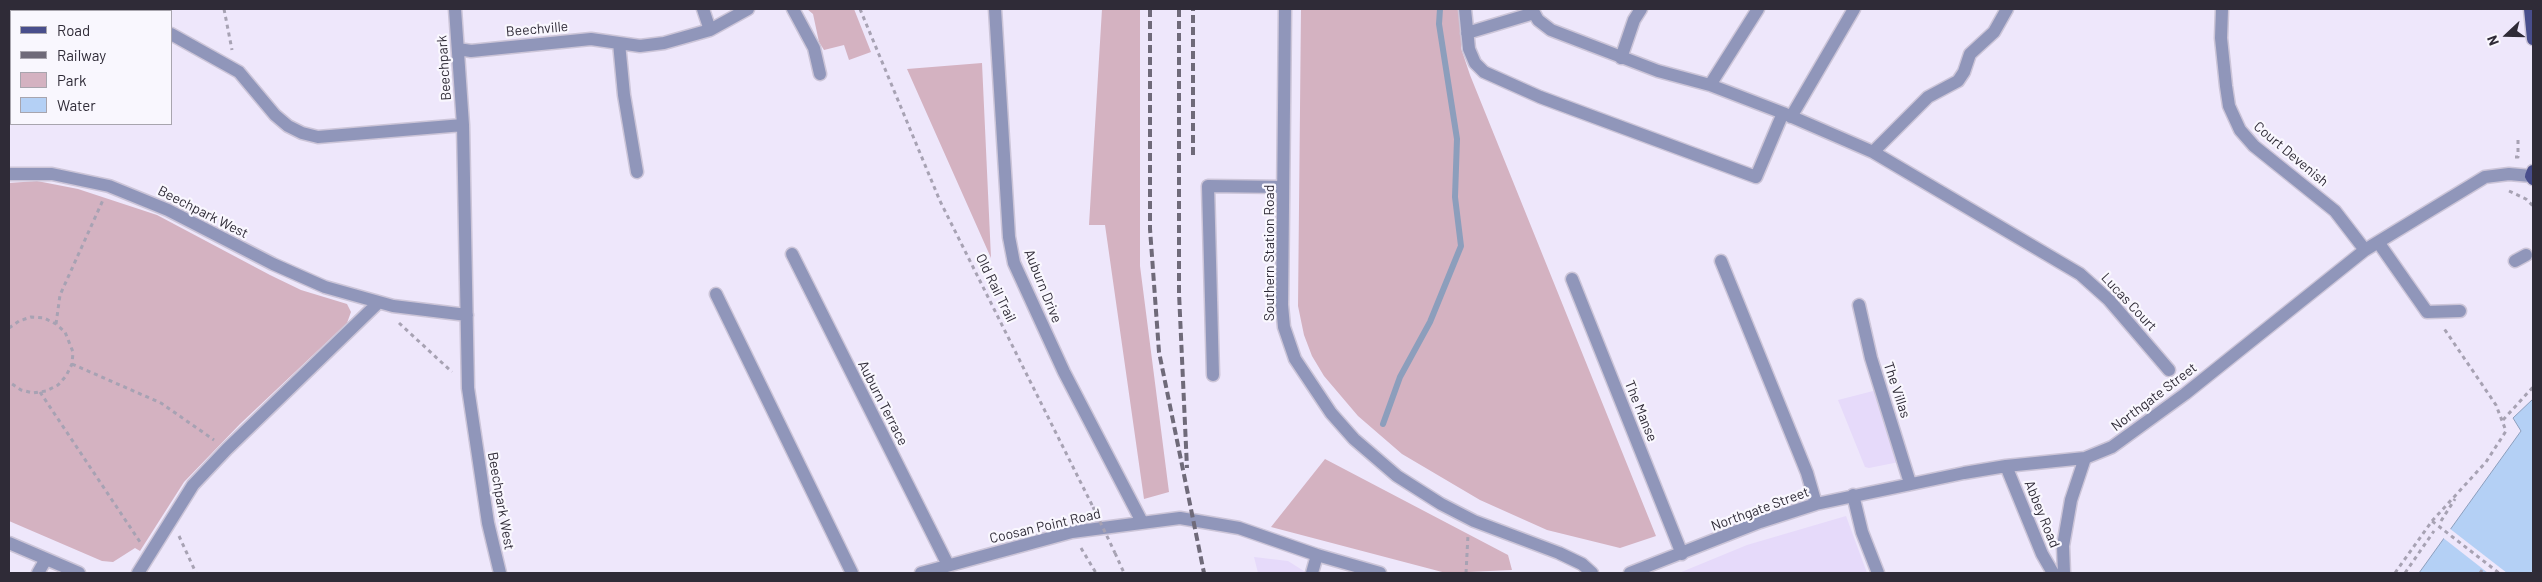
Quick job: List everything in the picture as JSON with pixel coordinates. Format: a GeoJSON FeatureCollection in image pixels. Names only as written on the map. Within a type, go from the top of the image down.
{"type":"FeatureCollection","features":[{"type":"Feature","properties":{"kind":"main road"},"geometry":{"type":"LineString","coordinates":[[2530,9],[2533,39]]}},
{"type":"Feature","properties":{"kind":"street"},"geometry":{"type":"LineString","coordinates":[[52,9],[65,10]]}},
{"type":"Feature","properties":{"kind":"street","name":"Beechpark"},"geometry":{"type":"LineString","coordinates":[[455,9],[463,125]]}},
{"type":"Feature","properties":{"kind":"street"},"geometry":{"type":"LineString","coordinates":[[703,9],[710,30]]}},
{"type":"Feature","properties":{"kind":"street","name":"Beechville"},"geometry":{"type":"LineString","coordinates":[[458,49],[471,51],[591,39],[640,46],[656,44],[710,30],[748,9]]}},
{"type":"Feature","properties":{"kind":"street"},"geometry":{"type":"LineString","coordinates":[[793,9],[814,48],[820,74]]}},
{"type":"Feature","properties":{"kind":"street","name":"Auburn Drive"},"geometry":{"type":"LineString","coordinates":[[995,9],[1009,237],[1014,263],[1064,372],[1142,522]]}},
{"type":"Feature","properties":{"kind":"street","name":"Southern Station Road"},"geometry":{"type":"LineString","coordinates":[[1285,9],[1282,305],[1284,327],[1295,359],[1331,413],[1376,459],[1441,504],[1474,521],[1559,553],[1582,564],[1592,573]]}},
{"type":"Feature","properties":{"kind":"street"},"geometry":{"type":"LineString","coordinates":[[1465,9],[1471,54],[1475,63],[1484,72],[1540,97],[1756,177],[1787,115],[1854,9]]}},
{"type":"Feature","properties":{"kind":"street"},"geometry":{"type":"LineString","coordinates":[[1622,58],[1634,20],[1641,9]]}},
{"type":"Feature","properties":{"kind":"street"},"geometry":{"type":"LineString","coordinates":[[1710,85],[1758,9]]}},
{"type":"Feature","properties":{"kind":"street"},"geometry":{"type":"LineString","coordinates":[[1872,152],[1928,97],[1958,81],[1964,72],[1970,54],[1994,32],[2007,9]]}},
{"type":"Feature","properties":{"kind":"street","name":"Court Devenish"},"geometry":{"type":"LineString","coordinates":[[2222,9],[2224,78],[2229,106],[2240,130],[2254,146],[2335,211],[2365,250]]}},
{"type":"Feature","properties":{"kind":"street"},"geometry":{"type":"LineString","coordinates":[[1467,33],[1533,11]]}},
{"type":"Feature","properties":{"kind":"street","name":"Lucas Court"},"geometry":{"type":"LineString","coordinates":[[1533,11],[1538,20],[1551,30],[1658,71],[1710,85],[1787,115],[1872,152],[2080,274],[2104,294],[2169,370]]}},
{"type":"Feature","properties":{"kind":"street"},"geometry":{"type":"LineString","coordinates":[[172,35],[239,72],[275,115],[288,126],[310,135],[318,136],[463,125]]}},
{"type":"Feature","properties":{"kind":"street"},"geometry":{"type":"LineString","coordinates":[[619,43],[624,95],[637,172]]}},
{"type":"Feature","properties":{"kind":"street","name":"Beechpark West"},"geometry":{"type":"LineString","coordinates":[[463,125],[468,388],[488,523],[500,573]]}},
{"type":"Feature","properties":{"kind":"street","name":"Beechpark West"},"geometry":{"type":"LineString","coordinates":[[9,174],[52,174],[109,186],[168,210],[301,278],[378,303],[467,315]]}},
{"type":"Feature","properties":{"kind":"street","name":"Northgate Street"},"geometry":{"type":"LineString","coordinates":[[1630,573],[1760,522],[1816,504],[1910,483],[2006,466],[2085,458],[2112,447],[2138,430],[2365,250],[2485,177],[2509,174],[2532,175]]}},
{"type":"Feature","properties":{"kind":"street"},"geometry":{"type":"LineString","coordinates":[[1213,375],[1208,186],[1283,187]]}},
{"type":"Feature","properties":{"kind":"street"},"geometry":{"type":"LineString","coordinates":[[2378,242],[2426,312],[2460,311]]}},
{"type":"Feature","properties":{"kind":"street","name":"Auburn Terrace"},"geometry":{"type":"LineString","coordinates":[[792,254],[948,565]]}},
{"type":"Feature","properties":{"kind":"street"},"geometry":{"type":"LineString","coordinates":[[1721,261],[1807,474],[1816,504]]}},
{"type":"Feature","properties":{"kind":"street","name":"The Manse"},"geometry":{"type":"LineString","coordinates":[[1572,280],[1682,554]]}},
{"type":"Feature","properties":{"kind":"street"},"geometry":{"type":"LineString","coordinates":[[716,294],[852,573]]}},
{"type":"Feature","properties":{"kind":"street"},"geometry":{"type":"LineString","coordinates":[[138,573],[149,552],[193,486],[227,449],[378,303]]}},
{"type":"Feature","properties":{"kind":"street","name":"The Villas"},"geometry":{"type":"LineString","coordinates":[[1859,306],[1871,358],[1910,483]]}},
{"type":"Feature","properties":{"kind":"street","name":"Abbey Road"},"geometry":{"type":"LineString","coordinates":[[2064,573],[2064,546],[2071,500],[2085,458]]}},
{"type":"Feature","properties":{"kind":"street","name":"Abbey Road"},"geometry":{"type":"LineString","coordinates":[[2006,466],[2042,554],[2052,573]]}},
{"type":"Feature","properties":{"kind":"street"},"geometry":{"type":"LineString","coordinates":[[1853,495],[1862,532],[1878,573]]}},
{"type":"Feature","properties":{"kind":"street","name":"Coosan Point Road"},"geometry":{"type":"LineString","coordinates":[[921,573],[1072,532],[1184,518],[1233,527],[1317,556],[1380,573]]}},
{"type":"Feature","properties":{"kind":"street"},"geometry":{"type":"LineString","coordinates":[[9,543],[79,573]]}},
{"type":"Feature","properties":{"kind":"street"},"geometry":{"type":"LineString","coordinates":[[1312,573],[1317,556]]}},
{"type":"Feature","properties":{"kind":"street"},"geometry":{"type":"LineString","coordinates":[[38,573],[46,559]]}},
{"type":"Feature","properties":{"kind":"path"},"geometry":{"type":"LineString","coordinates":[[224,9],[239,72]]}},
{"type":"Feature","properties":{"kind":"path","name":"Old Rail Trail"},"geometry":{"type":"LineString","coordinates":[[860,9],[940,201],[1116,553],[1124,573]]}},
{"type":"Feature","properties":{"kind":"path"},"geometry":{"type":"LineString","coordinates":[[56,324],[60,295],[109,186]]}},
{"type":"Feature","properties":{"kind":"path"},"geometry":{"type":"LineString","coordinates":[[378,303],[468,388]]}},
{"type":"Feature","properties":{"kind":"path"},"geometry":{"type":"LineString","coordinates":[[2395,573],[2432,521],[2498,446],[2506,431],[2496,405],[2433,312]]}},
{"type":"Feature","properties":{"kind":"path"},"geometry":{"type":"LineString","coordinates":[[9,328],[19,321],[31,317],[44,318],[56,324],[65,332],[70,341],[72,364],[66,376],[58,385],[40,392],[20,390],[9,382]]}},
{"type":"Feature","properties":{"kind":"path"},"geometry":{"type":"LineString","coordinates":[[72,364],[161,403],[227,449]]}},
{"type":"Feature","properties":{"kind":"path"},"geometry":{"type":"LineString","coordinates":[[2503,420],[2533,387]]}},
{"type":"Feature","properties":{"kind":"path"},"geometry":{"type":"LineString","coordinates":[[40,392],[80,450],[132,532],[149,552]]}},
{"type":"Feature","properties":{"kind":"path"},"geometry":{"type":"LineString","coordinates":[[2441,521],[2459,492]]}},
{"type":"Feature","properties":{"kind":"path"},"geometry":{"type":"LineString","coordinates":[[171,518],[196,573]]}},
{"type":"Feature","properties":{"kind":"path"},"geometry":{"type":"LineString","coordinates":[[2432,521],[2499,573]]}},
{"type":"Feature","properties":{"kind":"path"},"geometry":{"type":"LineString","coordinates":[[2404,573],[2434,531]]}},
{"type":"Feature","properties":{"kind":"path"},"geometry":{"type":"LineString","coordinates":[[1072,532],[1096,573]]}},
{"type":"Feature","properties":{"kind":"path"},"geometry":{"type":"LineString","coordinates":[[1466,573],[1468,532]]}},
{"type":"Feature","properties":{"kind":"shaded area"},"geometry":{"type":"Polygon","coordinates":[[[1877,390],[1899,462],[1869,468],[1865,467],[1838,400],[1877,390]]]}},
{"type":"Feature","properties":{"kind":"shaded area"},"geometry":{"type":"Polygon","coordinates":[[[1846,516],[1867,573],[1679,573],[1747,545],[1846,516]]]}},
{"type":"Feature","properties":{"kind":"shaded area"},"geometry":{"type":"Polygon","coordinates":[[[1254,557],[1288,561],[1307,573],[1258,573],[1254,557]]]}},
{"type":"Feature","properties":{"kind":"green space"},"geometry":{"type":"Polygon","coordinates":[[[807,9],[854,9],[871,52],[849,60],[844,45],[824,50],[819,42],[813,14],[807,9]]]}},
{"type":"Feature","properties":{"kind":"green space"},"geometry":{"type":"Polygon","coordinates":[[[1102,9],[1140,9],[1140,266],[1169,492],[1144,499],[1105,225],[1089,225],[1102,9]]]}},
{"type":"Feature","properties":{"kind":"green space"},"geometry":{"type":"Polygon","coordinates":[[[1301,9],[1461,9],[1461,48],[1470,75],[1656,536],[1620,548],[1547,530],[1480,500],[1402,454],[1358,416],[1324,376],[1312,356],[1304,335],[1298,306],[1301,9]]]}},
{"type":"Feature","properties":{"kind":"green space"},"geometry":{"type":"Polygon","coordinates":[[[982,63],[991,258],[907,69],[982,63]]]}},
{"type":"Feature","properties":{"kind":"green space"},"geometry":{"type":"Polygon","coordinates":[[[37,181],[78,189],[157,215],[301,290],[347,304],[351,312],[347,323],[240,424],[184,482],[140,551],[135,548],[113,562],[102,561],[9,521],[9,183],[37,181]]]}},
{"type":"Feature","properties":{"kind":"green space"},"geometry":{"type":"Polygon","coordinates":[[[1325,459],[1508,555],[1512,570],[1446,573],[1271,527],[1325,459]]]}},
{"type":"Feature","properties":{"kind":"water"},"geometry":{"type":"Polygon","coordinates":[[[2533,399],[2533,573],[2419,573],[2521,431],[2513,418],[2533,399]]]}},
{"type":"Feature","properties":{"kind":"pier"},"geometry":{"type":"Polygon","coordinates":[[[2449,528],[2507,573],[2488,573],[2442,537],[2449,528]]]}},
{"type":"Feature","properties":{"kind":"waterway"},"geometry":{"type":"LineString","coordinates":[[1383,424],[1400,377],[1430,322],[1461,246],[1455,197],[1457,139],[1439,24],[1440,9]]}},
{"type":"Feature","properties":{"kind":"railway"},"geometry":{"type":"LineString","coordinates":[[1150,9],[1150,229],[1159,352],[1204,573]]}},
{"type":"Feature","properties":{"kind":"railway"},"geometry":{"type":"LineString","coordinates":[[1179,9],[1179,293],[1187,468]]}},
{"type":"Feature","properties":{"kind":"railway"},"geometry":{"type":"LineString","coordinates":[[1193,9],[1193,155]]}}]}
